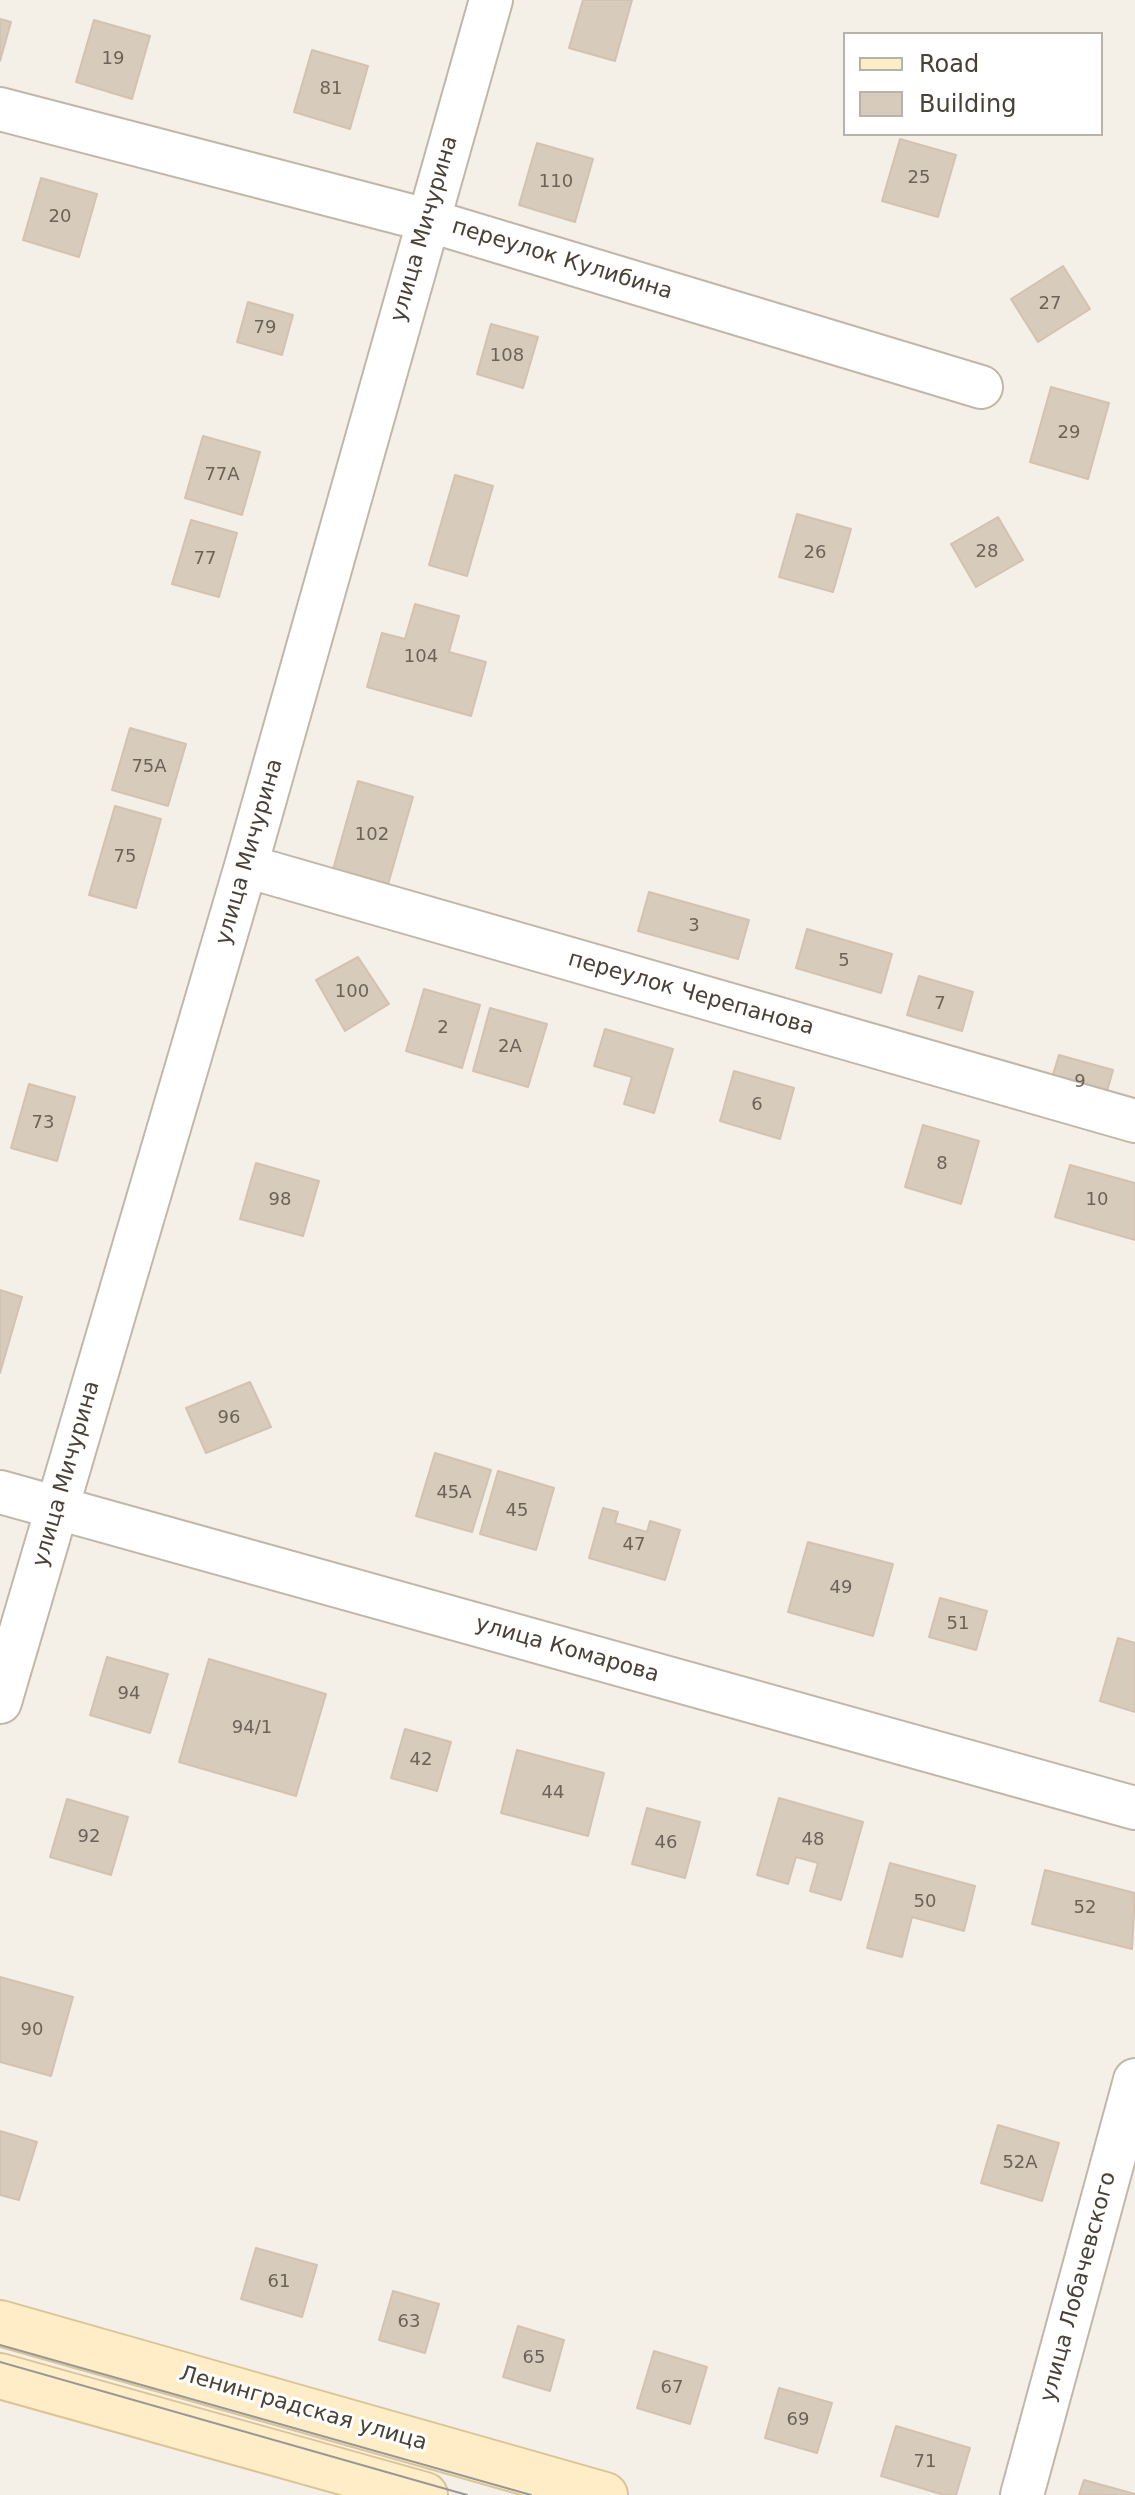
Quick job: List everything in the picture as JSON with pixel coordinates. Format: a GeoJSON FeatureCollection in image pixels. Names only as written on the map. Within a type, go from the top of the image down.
{"type":"FeatureCollection","features":[{"type":"Feature","properties":{"kind":"main road","name":"Ленинградская улица"},"geometry":{"type":"LineString","coordinates":[[0,2323],[605,2495]]}},
{"type":"Feature","properties":{"kind":"main road"},"geometry":{"type":"LineString","coordinates":[[0,2376],[425,2495]]}},
{"type":"Feature","properties":{"kind":"street","name":"улица Мичурина"},"geometry":{"type":"LineString","coordinates":[[0,1702],[246,866],[491,0]]}},
{"type":"Feature","properties":{"kind":"street","name":"переулок Кулибина"},"geometry":{"type":"LineString","coordinates":[[0,109],[427,220],[981,387]]}},
{"type":"Feature","properties":{"kind":"street","name":"переулок Черепанова"},"geometry":{"type":"LineString","coordinates":[[246,866],[1135,1121]]}},
{"type":"Feature","properties":{"kind":"street","name":"улица Комарова"},"geometry":{"type":"LineString","coordinates":[[0,1492],[1135,1808]]}},
{"type":"Feature","properties":{"kind":"street","name":"улица Лобачевского"},"geometry":{"type":"LineString","coordinates":[[1022,2495],[1135,2080]]}},
{"type":"Feature","properties":{"kind":"building"},"geometry":{"type":"Polygon","coordinates":[[[583,0],[632,0],[615,61],[569,48],[583,0]]]}},
{"type":"Feature","properties":{"kind":"building"},"geometry":{"type":"Polygon","coordinates":[[[0,19],[11,22],[0,61],[0,19]]]}},
{"type":"Feature","properties":{"kind":"building"},"geometry":{"type":"Polygon","coordinates":[[[94,20],[150,36],[132,99],[76,82],[94,20]]]}},
{"type":"Feature","properties":{"kind":"building"},"geometry":{"type":"Polygon","coordinates":[[[312,50],[368,66],[350,129],[294,112],[312,50]]]}},
{"type":"Feature","properties":{"kind":"building"},"geometry":{"type":"Polygon","coordinates":[[[900,139],[956,155],[938,217],[882,201],[900,139]]]}},
{"type":"Feature","properties":{"kind":"building"},"geometry":{"type":"Polygon","coordinates":[[[537,143],[593,159],[575,222],[519,205],[537,143]]]}},
{"type":"Feature","properties":{"kind":"building"},"geometry":{"type":"Polygon","coordinates":[[[41,178],[97,194],[79,257],[23,240],[41,178]]]}},
{"type":"Feature","properties":{"kind":"building"},"geometry":{"type":"Polygon","coordinates":[[[1063,266],[1090,309],[1038,342],[1011,299],[1063,266]]]}},
{"type":"Feature","properties":{"kind":"building"},"geometry":{"type":"Polygon","coordinates":[[[248,302],[293,315],[282,355],[237,342],[248,302]]]}},
{"type":"Feature","properties":{"kind":"building"},"geometry":{"type":"Polygon","coordinates":[[[491,324],[538,337],[523,388],[477,374],[491,324]]]}},
{"type":"Feature","properties":{"kind":"building"},"geometry":{"type":"Polygon","coordinates":[[[1051,387],[1109,403],[1088,479],[1030,462],[1051,387]]]}},
{"type":"Feature","properties":{"kind":"building"},"geometry":{"type":"Polygon","coordinates":[[[203,436],[260,452],[242,515],[185,498],[203,436]]]}},
{"type":"Feature","properties":{"kind":"building"},"geometry":{"type":"Polygon","coordinates":[[[455,475],[493,486],[467,576],[429,565],[455,475]]]}},
{"type":"Feature","properties":{"kind":"building"},"geometry":{"type":"Polygon","coordinates":[[[797,514],[851,529],[833,592],[779,577],[797,514]]]}},
{"type":"Feature","properties":{"kind":"building"},"geometry":{"type":"Polygon","coordinates":[[[998,517],[1023,560],[976,587],[951,544],[998,517]]]}},
{"type":"Feature","properties":{"kind":"building"},"geometry":{"type":"Polygon","coordinates":[[[191,520],[237,533],[219,597],[172,584],[191,520]]]}},
{"type":"Feature","properties":{"kind":"building"},"geometry":{"type":"Polygon","coordinates":[[[415,604],[459,616],[449,652],[486,662],[471,716],[367,687],[382,633],[405,639],[415,604]]]}},
{"type":"Feature","properties":{"kind":"building"},"geometry":{"type":"Polygon","coordinates":[[[130,728],[186,744],[168,806],[112,790],[130,728]]]}},
{"type":"Feature","properties":{"kind":"building"},"geometry":{"type":"Polygon","coordinates":[[[358,781],[413,797],[387,888],[332,873],[358,781]]]}},
{"type":"Feature","properties":{"kind":"building"},"geometry":{"type":"Polygon","coordinates":[[[115,806],[161,819],[136,908],[89,895],[115,806]]]}},
{"type":"Feature","properties":{"kind":"building"},"geometry":{"type":"Polygon","coordinates":[[[649,892],[749,920],[738,959],[638,931],[649,892]]]}},
{"type":"Feature","properties":{"kind":"building"},"geometry":{"type":"Polygon","coordinates":[[[807,929],[892,954],[881,993],[796,968],[807,929]]]}},
{"type":"Feature","properties":{"kind":"building"},"geometry":{"type":"Polygon","coordinates":[[[358,957],[389,1004],[345,1031],[316,980],[358,957]]]}},
{"type":"Feature","properties":{"kind":"building"},"geometry":{"type":"Polygon","coordinates":[[[919,976],[973,992],[962,1031],[907,1015],[919,976]]]}},
{"type":"Feature","properties":{"kind":"building"},"geometry":{"type":"Polygon","coordinates":[[[424,989],[480,1005],[462,1068],[406,1051],[424,989]]]}},
{"type":"Feature","properties":{"kind":"building"},"geometry":{"type":"Polygon","coordinates":[[[490,1008],[547,1024],[528,1087],[473,1071],[490,1008]]]}},
{"type":"Feature","properties":{"kind":"building"},"geometry":{"type":"Polygon","coordinates":[[[605,1029],[673,1049],[654,1113],[624,1104],[632,1077],[594,1066],[605,1029]]]}},
{"type":"Feature","properties":{"kind":"building"},"geometry":{"type":"Polygon","coordinates":[[[1059,1055],[1113,1070],[1102,1109],[1047,1094],[1059,1055]]]}},
{"type":"Feature","properties":{"kind":"building"},"geometry":{"type":"Polygon","coordinates":[[[734,1071],[794,1088],[780,1139],[720,1121],[734,1071]]]}},
{"type":"Feature","properties":{"kind":"building"},"geometry":{"type":"Polygon","coordinates":[[[29,1084],[75,1097],[57,1161],[11,1148],[29,1084]]]}},
{"type":"Feature","properties":{"kind":"building"},"geometry":{"type":"Polygon","coordinates":[[[923,1125],[979,1141],[961,1204],[905,1187],[923,1125]]]}},
{"type":"Feature","properties":{"kind":"building"},"geometry":{"type":"Polygon","coordinates":[[[256,1163],[319,1181],[303,1236],[240,1219],[256,1163]]]}},
{"type":"Feature","properties":{"kind":"building"},"geometry":{"type":"Polygon","coordinates":[[[1070,1165],[1135,1183],[1135,1240],[1055,1217],[1070,1165]]]}},
{"type":"Feature","properties":{"kind":"building"},"geometry":{"type":"Polygon","coordinates":[[[0,1290],[22,1297],[0,1373],[0,1290]]]}},
{"type":"Feature","properties":{"kind":"building"},"geometry":{"type":"Polygon","coordinates":[[[250,1382],[271,1427],[206,1453],[186,1408],[250,1382]]]}},
{"type":"Feature","properties":{"kind":"building"},"geometry":{"type":"Polygon","coordinates":[[[435,1453],[491,1470],[472,1532],[416,1516],[435,1453]]]}},
{"type":"Feature","properties":{"kind":"building"},"geometry":{"type":"Polygon","coordinates":[[[498,1471],[554,1488],[536,1550],[480,1534],[498,1471]]]}},
{"type":"Feature","properties":{"kind":"building"},"geometry":{"type":"Polygon","coordinates":[[[603,1508],[618,1512],[615,1523],[647,1532],[650,1521],[680,1530],[665,1580],[589,1558],[603,1508]]]}},
{"type":"Feature","properties":{"kind":"building"},"geometry":{"type":"Polygon","coordinates":[[[808,1542],[893,1564],[873,1636],[788,1612],[808,1542]]]}},
{"type":"Feature","properties":{"kind":"building"},"geometry":{"type":"Polygon","coordinates":[[[940,1598],[987,1611],[976,1650],[929,1637],[940,1598]]]}},
{"type":"Feature","properties":{"kind":"building"},"geometry":{"type":"Polygon","coordinates":[[[1118,1638],[1135,1643],[1135,1712],[1100,1701],[1118,1638]]]}},
{"type":"Feature","properties":{"kind":"building"},"geometry":{"type":"Polygon","coordinates":[[[107,1657],[168,1674],[150,1733],[90,1715],[107,1657]]]}},
{"type":"Feature","properties":{"kind":"building"},"geometry":{"type":"Polygon","coordinates":[[[209,1659],[326,1694],[296,1796],[179,1762],[209,1659]]]}},
{"type":"Feature","properties":{"kind":"building"},"geometry":{"type":"Polygon","coordinates":[[[405,1729],[451,1742],[437,1791],[391,1778],[405,1729]]]}},
{"type":"Feature","properties":{"kind":"building"},"geometry":{"type":"Polygon","coordinates":[[[517,1750],[604,1773],[588,1836],[501,1813],[517,1750]]]}},
{"type":"Feature","properties":{"kind":"building"},"geometry":{"type":"Polygon","coordinates":[[[779,1798],[863,1822],[841,1900],[810,1891],[818,1863],[796,1857],[788,1884],[757,1875],[779,1798]]]}},
{"type":"Feature","properties":{"kind":"building"},"geometry":{"type":"Polygon","coordinates":[[[67,1799],[128,1817],[111,1875],[50,1857],[67,1799]]]}},
{"type":"Feature","properties":{"kind":"building"},"geometry":{"type":"Polygon","coordinates":[[[647,1808],[700,1822],[685,1878],[632,1864],[647,1808]]]}},
{"type":"Feature","properties":{"kind":"building"},"geometry":{"type":"Polygon","coordinates":[[[890,1863],[975,1886],[964,1931],[912,1917],[902,1957],[867,1948],[890,1863]]]}},
{"type":"Feature","properties":{"kind":"building"},"geometry":{"type":"Polygon","coordinates":[[[1045,1870],[1135,1893],[1132,1949],[1032,1924],[1045,1870]]]}},
{"type":"Feature","properties":{"kind":"building"},"geometry":{"type":"Polygon","coordinates":[[[0,1977],[73,1997],[51,2076],[0,2062],[0,1977]]]}},
{"type":"Feature","properties":{"kind":"building"},"geometry":{"type":"Polygon","coordinates":[[[998,2125],[1059,2143],[1042,2201],[981,2183],[998,2125]]]}},
{"type":"Feature","properties":{"kind":"building"},"geometry":{"type":"Polygon","coordinates":[[[0,2131],[37,2142],[19,2200],[0,2195],[0,2131]]]}},
{"type":"Feature","properties":{"kind":"building"},"geometry":{"type":"Polygon","coordinates":[[[256,2248],[317,2265],[302,2317],[241,2299],[256,2248]]]}},
{"type":"Feature","properties":{"kind":"building"},"geometry":{"type":"Polygon","coordinates":[[[393,2291],[439,2304],[425,2353],[379,2340],[393,2291]]]}},
{"type":"Feature","properties":{"kind":"building"},"geometry":{"type":"Polygon","coordinates":[[[518,2326],[564,2340],[550,2391],[503,2377],[518,2326]]]}},
{"type":"Feature","properties":{"kind":"building"},"geometry":{"type":"Polygon","coordinates":[[[654,2351],[707,2367],[690,2424],[637,2408],[654,2351]]]}},
{"type":"Feature","properties":{"kind":"building"},"geometry":{"type":"Polygon","coordinates":[[[779,2388],[832,2403],[817,2453],[765,2438],[779,2388]]]}},
{"type":"Feature","properties":{"kind":"building"},"geometry":{"type":"Polygon","coordinates":[[[896,2426],[970,2448],[956,2495],[944,2495],[881,2476],[896,2426]]]}},
{"type":"Feature","properties":{"kind":"building"},"geometry":{"type":"Polygon","coordinates":[[[1084,2480],[1135,2494],[1135,2495],[1079,2495],[1084,2480]]]}},
{"type":"Feature","properties":{"kind":"tram line"},"geometry":{"type":"LineString","coordinates":[[0,2345],[531,2495]]}},
{"type":"Feature","properties":{"kind":"tram line"},"geometry":{"type":"LineString","coordinates":[[0,2362],[467,2495]]}}]}
